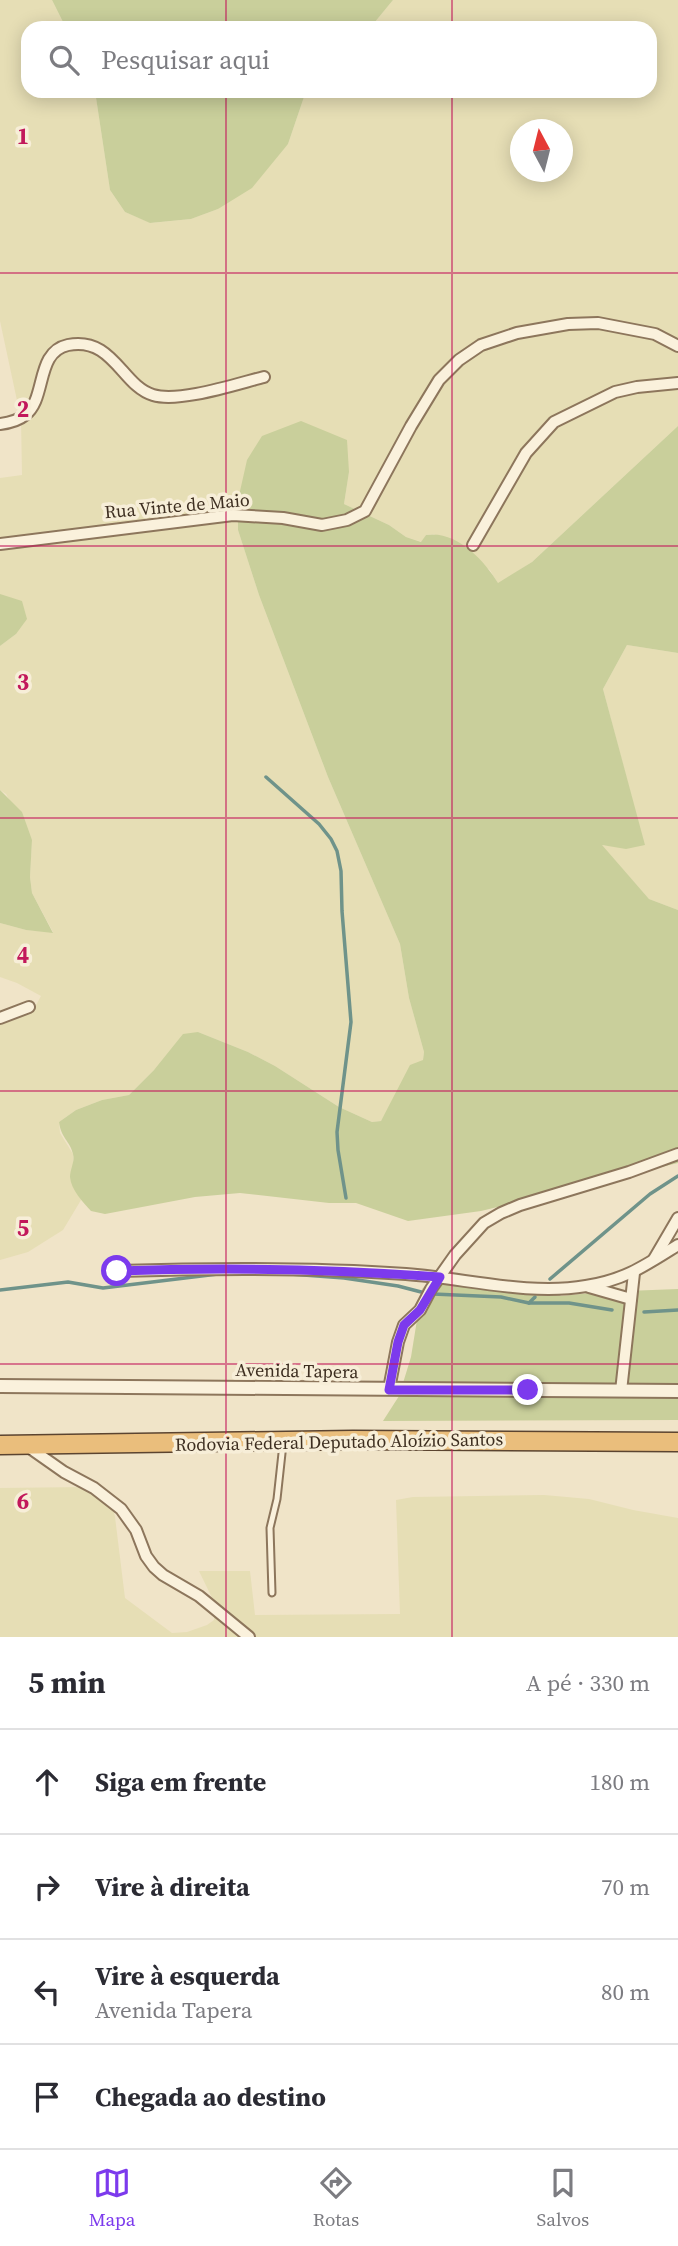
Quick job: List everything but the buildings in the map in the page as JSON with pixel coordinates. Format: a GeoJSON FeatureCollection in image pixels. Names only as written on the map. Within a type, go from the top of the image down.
{"type":"FeatureCollection","features":[{"type":"Feature","properties":{"kind":"highway","name":"Rodovia Federal Deputado Aloízio Santos"},"geometry":{"type":"LineString","coordinates":[[0,1445],[283,1441],[678,1442]]}},
{"type":"Feature","properties":{"kind":"street","name":"Rua Vinte de Maio"},"geometry":{"type":"LineString","coordinates":[[0,544],[233,515],[283,518],[322,525],[347,520],[365,510],[421,407],[439,380],[458,360],[481,345],[517,332],[568,324],[598,323],[655,334],[678,346]]}},
{"type":"Feature","properties":{"kind":"street"},"geometry":{"type":"LineString","coordinates":[[0,424],[25,415],[31,408],[49,360],[57,350],[69,345],[97,349],[110,357],[138,386],[152,395],[167,397],[191,394],[264,377]]}},
{"type":"Feature","properties":{"kind":"street"},"geometry":{"type":"LineString","coordinates":[[473,545],[526,453],[554,422],[615,393],[637,387],[678,383]]}},
{"type":"Feature","properties":{"kind":"street"},"geometry":{"type":"LineString","coordinates":[[0,1018],[29,1007]]}},
{"type":"Feature","properties":{"kind":"street"},"geometry":{"type":"LineString","coordinates":[[389,1390],[404,1325],[427,1301],[431,1289],[467,1240],[484,1223],[501,1213],[678,1154]]}},
{"type":"Feature","properties":{"kind":"street"},"geometry":{"type":"LineString","coordinates":[[652,1262],[678,1218]]}},
{"type":"Feature","properties":{"kind":"street"},"geometry":{"type":"LineString","coordinates":[[117,1271],[259,1268],[374,1272],[538,1288],[586,1286],[634,1273],[678,1245]]}},
{"type":"Feature","properties":{"kind":"street"},"geometry":{"type":"LineString","coordinates":[[621,1391],[634,1273]]}},
{"type":"Feature","properties":{"kind":"street"},"geometry":{"type":"LineString","coordinates":[[586,1286],[631,1299]]}},
{"type":"Feature","properties":{"kind":"street","name":"Avenida Tapera"},"geometry":{"type":"LineString","coordinates":[[0,1386],[678,1391]]}},
{"type":"Feature","properties":{"kind":"street"},"geometry":{"type":"LineString","coordinates":[[25,1445],[64,1472],[94,1488],[121,1509],[136,1530],[146,1556],[154,1567],[163,1576],[199,1596],[249,1637]]}},
{"type":"Feature","properties":{"kind":"lane"},"geometry":{"type":"LineString","coordinates":[[272,1593],[270,1528],[277,1499],[283,1441]]}},
{"type":"Feature","properties":{"kind":"shaded area"},"geometry":{"type":"Polygon","coordinates":[[[0,0],[52,0],[62,21],[21,21],[21,98],[96,98],[110,190],[125,212],[151,223],[191,219],[218,209],[288,144],[304,98],[657,98],[657,21],[376,21],[393,0],[678,0],[678,426],[532,562],[498,584],[490,570],[434,534],[426,535],[422,542],[406,537],[389,525],[344,504],[349,472],[238,530],[259,595],[328,777],[400,944],[409,998],[424,1052],[423,1060],[381,1121],[372,1122],[339,1107],[248,1052],[198,1032],[129,1095],[102,1100],[76,1110],[59,1122],[60,1133],[73,1154],[70,1176],[81,1200],[63,1230],[28,1252],[0,1260],[0,1022],[5,1017],[34,1009],[41,996],[0,977],[0,923],[26,930],[53,932],[32,893],[32,840],[6,794],[0,790],[0,646],[16,634],[0,594],[0,478],[22,475],[21,419],[0,321],[0,0]]]}},
{"type":"Feature","properties":{"kind":"shaded area"},"geometry":{"type":"Polygon","coordinates":[[[627,645],[678,653],[678,910],[649,899],[601,845],[621,847],[644,844],[603,689],[627,645]]]}},
{"type":"Feature","properties":{"kind":"shaded area"},"geometry":{"type":"Polygon","coordinates":[[[86,1487],[110,1495],[125,1598],[172,1633],[187,1632],[214,1620],[215,1604],[199,1571],[250,1571],[255,1615],[400,1614],[396,1500],[413,1497],[544,1495],[589,1499],[678,1518],[678,1637],[0,1637],[0,1488],[86,1487]]]}},
{"type":"Feature","properties":{"kind":"green space"},"geometry":{"type":"Polygon","coordinates":[[[52,0],[393,0],[376,21],[62,21],[52,0]]]}},
{"type":"Feature","properties":{"kind":"green space"},"geometry":{"type":"Polygon","coordinates":[[[96,98],[304,98],[288,144],[252,188],[218,209],[191,219],[150,223],[125,212],[110,190],[96,98]]]}},
{"type":"Feature","properties":{"kind":"green space"},"geometry":{"type":"Polygon","coordinates":[[[301,421],[347,440],[349,472],[344,504],[389,525],[406,537],[421,542],[426,535],[437,535],[458,542],[477,556],[498,583],[532,562],[678,426],[678,653],[627,645],[603,689],[645,845],[626,849],[602,845],[649,899],[678,910],[678,1163],[481,1211],[408,1221],[356,1203],[329,1203],[240,1193],[195,1197],[105,1214],[91,1211],[73,1187],[70,1177],[73,1154],[59,1122],[76,1110],[102,1100],[129,1095],[154,1070],[183,1034],[198,1032],[248,1052],[339,1107],[372,1122],[381,1121],[410,1065],[423,1060],[424,1052],[409,998],[400,944],[328,777],[259,595],[238,530],[238,500],[247,460],[262,436],[301,421]]]}},
{"type":"Feature","properties":{"kind":"green space"},"geometry":{"type":"Polygon","coordinates":[[[0,594],[22,601],[27,619],[16,634],[0,646],[0,594]]]}},
{"type":"Feature","properties":{"kind":"green space"},"geometry":{"type":"Polygon","coordinates":[[[0,790],[22,812],[32,840],[32,893],[53,933],[0,923],[0,790]]]}},
{"type":"Feature","properties":{"kind":"green space"},"geometry":{"type":"Polygon","coordinates":[[[433,1278],[545,1285],[561,1296],[678,1289],[678,1420],[383,1421],[399,1396],[411,1357],[422,1289],[433,1278]]]}},
{"type":"Feature","properties":{"kind":"waterway"},"geometry":{"type":"LineString","coordinates":[[266,777],[319,824],[331,839],[337,851],[341,871],[351,1022],[337,1132],[346,1198]]}},
{"type":"Feature","properties":{"kind":"waterway"},"geometry":{"type":"LineString","coordinates":[[550,1279],[650,1194],[678,1176]]}},
{"type":"Feature","properties":{"kind":"waterway"},"geometry":{"type":"LineString","coordinates":[[0,1290],[68,1282],[103,1288],[218,1274],[290,1274],[344,1278],[425,1293]]}},
{"type":"Feature","properties":{"kind":"waterway"},"geometry":{"type":"LineString","coordinates":[[433,1294],[501,1297],[529,1303],[569,1303],[612,1310]]}},
{"type":"Feature","properties":{"kind":"waterway"},"geometry":{"type":"LineString","coordinates":[[529,1303],[535,1297]]}},
{"type":"Feature","properties":{"kind":"waterway"},"geometry":{"type":"LineString","coordinates":[[644,1312],[678,1310]]}},
{"type":"Feature","properties":{"kind":"route"},"geometry":{"type":"LineString","coordinates":[[117,1271],[259,1268],[440,1277],[431,1289],[427,1301],[404,1325],[389,1390],[528,1390]]}}]}
